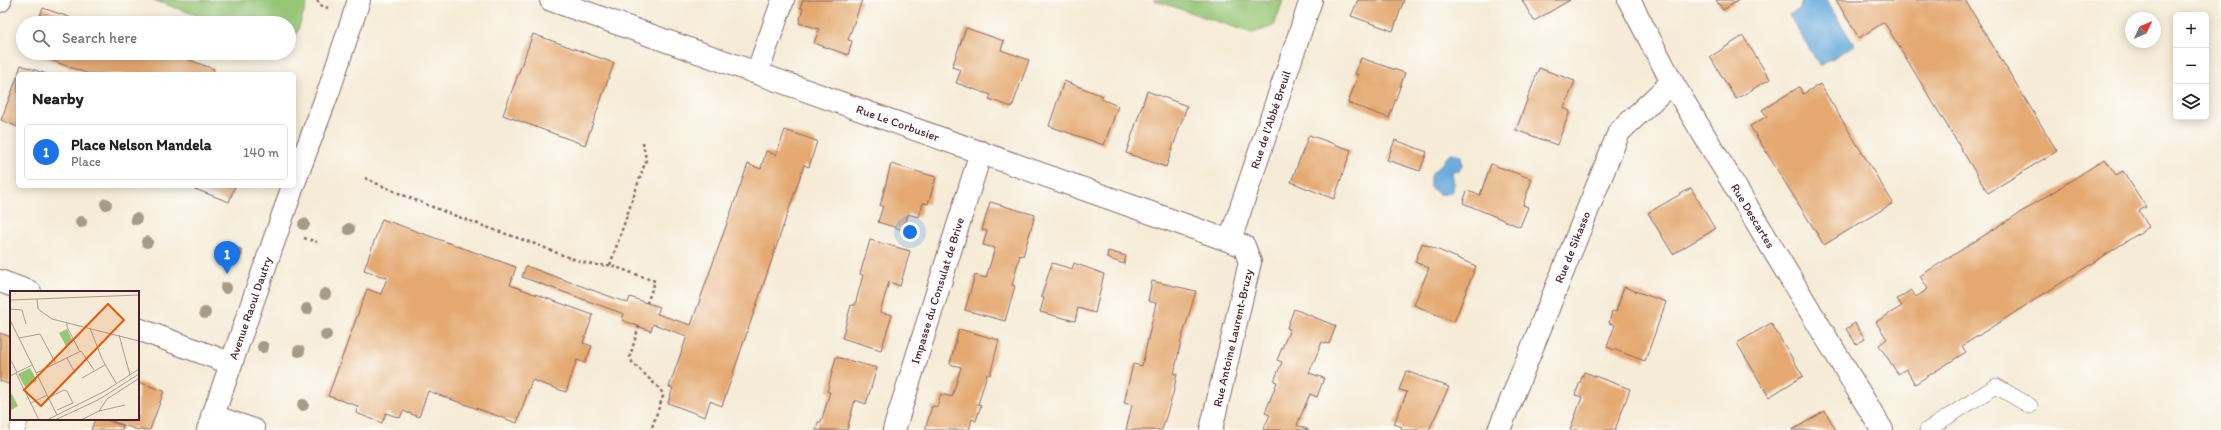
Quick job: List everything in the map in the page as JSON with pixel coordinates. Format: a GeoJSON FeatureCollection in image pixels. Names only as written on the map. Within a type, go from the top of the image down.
{"type":"FeatureCollection","features":[{"type":"Feature","properties":{"kind":"street","name":"Avenue Raoul Dautry"},"geometry":{"type":"LineString","coordinates":[[296,180],[329,90],[359,0]]}},
{"type":"Feature","properties":{"kind":"street","name":"Rue Le Corbusier"},"geometry":{"type":"LineString","coordinates":[[551,0],[1237,243]]}},
{"type":"Feature","properties":{"kind":"street"},"geometry":{"type":"LineString","coordinates":[[757,73],[783,0]]}},
{"type":"Feature","properties":{"kind":"street","name":"Rue de l'Abbé Breuil"},"geometry":{"type":"LineString","coordinates":[[1237,243],[1311,0]]}},
{"type":"Feature","properties":{"kind":"street","name":"Rue Descartes"},"geometry":{"type":"LineString","coordinates":[[1629,0],[1672,82],[1882,430]]}},
{"type":"Feature","properties":{"kind":"street","name":"Rue de Sikasso"},"geometry":{"type":"LineString","coordinates":[[1499,430],[1619,132],[1672,82]]}},
{"type":"Feature","properties":{"kind":"street","name":"Impasse du Consulat de Brive"},"geometry":{"type":"LineString","coordinates":[[894,430],[981,152]]}},
{"type":"Feature","properties":{"kind":"street","name":"Avenue Raoul Dautry"},"geometry":{"type":"LineString","coordinates":[[210,423],[293,188]]}},
{"type":"Feature","properties":{"kind":"street","name":"Rue Antoine Laurent-Bruzy"},"geometry":{"type":"LineString","coordinates":[[1211,430],[1250,262],[1237,243]]}},
{"type":"Feature","properties":{"kind":"street"},"geometry":{"type":"LineString","coordinates":[[0,281],[27,291]]}},
{"type":"Feature","properties":{"kind":"street"},"geometry":{"type":"LineString","coordinates":[[139,329],[230,363]]}},
{"type":"Feature","properties":{"kind":"street"},"geometry":{"type":"LineString","coordinates":[[210,423],[254,430]]}},
{"type":"Feature","properties":{"kind":"lane"},"geometry":{"type":"LineString","coordinates":[[1927,430],[1996,386],[2030,406]]}},
{"type":"Feature","properties":{"kind":"lane"},"geometry":{"type":"LineString","coordinates":[[17,430],[21,420]]}},
{"type":"Feature","properties":{"kind":"path"},"geometry":{"type":"LineString","coordinates":[[610,265],[646,160],[643,142]]}},
{"type":"Feature","properties":{"kind":"path"},"geometry":{"type":"LineString","coordinates":[[365,178],[410,200],[558,253],[599,267],[610,265],[655,281],[647,303]]}},
{"type":"Feature","properties":{"kind":"path"},"geometry":{"type":"LineString","coordinates":[[639,326],[630,356],[632,362],[661,390],[663,396],[651,430]]}},
{"type":"Feature","properties":{"kind":"green space"},"geometry":{"type":"Polygon","coordinates":[[[153,0],[308,0],[296,36],[296,16],[200,16],[153,0]]]}},
{"type":"Feature","properties":{"kind":"green space"},"geometry":{"type":"Polygon","coordinates":[[[1153,0],[1283,0],[1274,26],[1252,33],[1153,0]]]}},
{"type":"Feature","properties":{"kind":"water"},"geometry":{"type":"Polygon","coordinates":[[[1802,0],[1826,0],[1854,45],[1820,66],[1789,15],[1800,9],[1802,0]]]}},
{"type":"Feature","properties":{"kind":"water"},"geometry":{"type":"Polygon","coordinates":[[[1451,153],[1461,156],[1462,165],[1458,170],[1452,171],[1454,183],[1450,193],[1439,194],[1430,187],[1430,176],[1451,153]]]}},
{"type":"Feature","properties":{"kind":"building"},"geometry":{"type":"Polygon","coordinates":[[[803,0],[862,0],[848,40],[852,41],[848,55],[814,43],[819,29],[799,23],[803,8],[800,8],[803,0]]]}},
{"type":"Feature","properties":{"kind":"building"},"geometry":{"type":"Polygon","coordinates":[[[1358,0],[1404,0],[1393,31],[1351,16],[1358,0]]]}},
{"type":"Feature","properties":{"kind":"building"},"geometry":{"type":"Polygon","coordinates":[[[1522,0],[1570,0],[1534,21],[1522,0]]]}},
{"type":"Feature","properties":{"kind":"building"},"geometry":{"type":"Polygon","coordinates":[[[1716,0],[1739,0],[1723,10],[1716,0]]]}},
{"type":"Feature","properties":{"kind":"building"},"geometry":{"type":"Polygon","coordinates":[[[1836,0],[1965,0],[2057,151],[1988,193],[1884,22],[1859,38],[1836,0]]]}},
{"type":"Feature","properties":{"kind":"building"},"geometry":{"type":"Polygon","coordinates":[[[43,8],[65,16],[40,16],[43,8]]]}},
{"type":"Feature","properties":{"kind":"building"},"geometry":{"type":"Polygon","coordinates":[[[966,28],[1004,41],[1001,50],[1029,60],[1012,107],[989,99],[991,95],[956,83],[961,70],[952,67],[966,28]]]}},
{"type":"Feature","properties":{"kind":"building"},"geometry":{"type":"Polygon","coordinates":[[[533,34],[614,63],[585,145],[503,115],[533,34]]]}},
{"type":"Feature","properties":{"kind":"building"},"geometry":{"type":"Polygon","coordinates":[[[1743,36],[1770,79],[1736,99],[1710,57],[1743,36]]]}},
{"type":"Feature","properties":{"kind":"building"},"geometry":{"type":"Polygon","coordinates":[[[1361,58],[1405,73],[1389,118],[1348,103],[1358,75],[1355,74],[1361,58]]]}},
{"type":"Feature","properties":{"kind":"building"},"geometry":{"type":"Polygon","coordinates":[[[50,60],[189,60],[214,69],[213,72],[83,72],[50,60]]]}},
{"type":"Feature","properties":{"kind":"building"},"geometry":{"type":"Polygon","coordinates":[[[21,65],[40,72],[19,72],[21,65]]]}},
{"type":"Feature","properties":{"kind":"building"},"geometry":{"type":"Polygon","coordinates":[[[1539,68],[1575,81],[1564,108],[1570,111],[1557,145],[1516,130],[1539,68]]]}},
{"type":"Feature","properties":{"kind":"building"},"geometry":{"type":"Polygon","coordinates":[[[16,80],[16,126],[1,120],[16,80]]]}},
{"type":"Feature","properties":{"kind":"building"},"geometry":{"type":"Polygon","coordinates":[[[1064,81],[1103,96],[1101,99],[1118,106],[1104,145],[1049,126],[1064,81]]]}},
{"type":"Feature","properties":{"kind":"building"},"geometry":{"type":"Polygon","coordinates":[[[1820,84],[1893,203],[1824,245],[1750,126],[1767,116],[1762,110],[1799,87],[1803,94],[1820,84]]]}},
{"type":"Feature","properties":{"kind":"building"},"geometry":{"type":"Polygon","coordinates":[[[1147,91],[1187,106],[1166,167],[1126,153],[1147,91]]]}},
{"type":"Feature","properties":{"kind":"building"},"geometry":{"type":"Polygon","coordinates":[[[785,130],[817,141],[809,167],[804,165],[722,406],[710,401],[705,417],[668,403],[673,388],[669,387],[687,336],[653,324],[651,331],[622,320],[624,314],[522,277],[526,266],[628,303],[630,297],[660,307],[657,314],[691,325],[748,164],[761,169],[766,151],[776,155],[785,130]]]}},
{"type":"Feature","properties":{"kind":"building"},"geometry":{"type":"Polygon","coordinates":[[[1309,135],[1351,150],[1334,199],[1291,182],[1309,135]]]}},
{"type":"Feature","properties":{"kind":"building"},"geometry":{"type":"Polygon","coordinates":[[[1395,140],[1427,152],[1420,171],[1387,160],[1395,140]]]}},
{"type":"Feature","properties":{"kind":"building"},"geometry":{"type":"Polygon","coordinates":[[[2105,159],[2116,175],[2123,171],[2146,207],[2139,211],[2149,227],[1962,346],[1966,352],[1915,384],[1906,369],[1898,374],[1879,345],[1887,339],[1876,322],[1902,306],[1897,299],[1911,290],[1916,297],[1928,289],[1920,276],[2105,159]]]}},
{"type":"Feature","properties":{"kind":"building"},"geometry":{"type":"Polygon","coordinates":[[[891,164],[936,177],[928,204],[923,203],[919,217],[908,214],[903,230],[878,222],[883,206],[880,206],[891,164]]]}},
{"type":"Feature","properties":{"kind":"building"},"geometry":{"type":"Polygon","coordinates":[[[1491,164],[1532,179],[1523,205],[1528,207],[1520,227],[1463,203],[1467,191],[1480,195],[1491,164]]]}},
{"type":"Feature","properties":{"kind":"building"},"geometry":{"type":"Polygon","coordinates":[[[192,188],[234,188],[229,202],[192,188]]]}},
{"type":"Feature","properties":{"kind":"building"},"geometry":{"type":"Polygon","coordinates":[[[1691,188],[1715,229],[1673,254],[1648,213],[1691,188]]]}},
{"type":"Feature","properties":{"kind":"building"},"geometry":{"type":"Polygon","coordinates":[[[990,202],[1035,215],[1023,256],[1020,255],[1012,285],[1015,286],[1005,321],[965,310],[975,275],[986,278],[995,248],[983,245],[987,231],[982,230],[990,202]]]}},
{"type":"Feature","properties":{"kind":"building"},"geometry":{"type":"Polygon","coordinates":[[[382,219],[516,267],[510,285],[593,315],[583,343],[592,346],[585,363],[577,360],[566,392],[532,380],[517,423],[428,391],[419,417],[403,411],[400,418],[386,413],[382,423],[356,413],[358,406],[328,396],[367,289],[381,294],[387,278],[364,270],[382,219]]]}},
{"type":"Feature","properties":{"kind":"building"},"geometry":{"type":"Polygon","coordinates":[[[870,240],[910,251],[900,286],[889,282],[880,312],[892,315],[881,350],[842,338],[851,305],[855,305],[863,275],[860,274],[870,240]]]}},
{"type":"Feature","properties":{"kind":"building"},"geometry":{"type":"Polygon","coordinates":[[[1422,243],[1476,266],[1454,322],[1414,305],[1429,268],[1415,262],[1422,243]]]}},
{"type":"Feature","properties":{"kind":"building"},"geometry":{"type":"Polygon","coordinates":[[[1108,251],[1126,256],[1124,264],[1107,258],[1108,251]]]}},
{"type":"Feature","properties":{"kind":"building"},"geometry":{"type":"Polygon","coordinates":[[[1052,263],[1072,269],[1074,263],[1104,274],[1095,313],[1078,308],[1075,321],[1040,312],[1044,298],[1041,297],[1052,263]]]}},
{"type":"Feature","properties":{"kind":"building"},"geometry":{"type":"Polygon","coordinates":[[[1152,281],[1196,291],[1181,341],[1174,374],[1177,374],[1173,394],[1162,430],[1126,430],[1132,405],[1124,403],[1133,364],[1142,366],[1156,303],[1148,301],[1152,281]]]}},
{"type":"Feature","properties":{"kind":"building"},"geometry":{"type":"Polygon","coordinates":[[[1624,287],[1666,302],[1645,361],[1607,347],[1615,325],[1609,323],[1612,311],[1616,312],[1624,287]]]}},
{"type":"Feature","properties":{"kind":"building"},"geometry":{"type":"Polygon","coordinates":[[[1294,309],[1336,326],[1329,344],[1322,342],[1309,373],[1324,378],[1317,397],[1310,394],[1297,425],[1309,430],[1263,430],[1270,415],[1265,413],[1277,382],[1274,381],[1282,362],[1277,360],[1290,329],[1287,328],[1294,309]]]}},
{"type":"Feature","properties":{"kind":"building"},"geometry":{"type":"Polygon","coordinates":[[[1771,323],[1803,376],[1769,397],[1737,343],[1771,323]]]}},
{"type":"Feature","properties":{"kind":"building"},"geometry":{"type":"Polygon","coordinates":[[[1855,323],[1865,339],[1856,344],[1846,329],[1855,323]]]}},
{"type":"Feature","properties":{"kind":"building"},"geometry":{"type":"Polygon","coordinates":[[[959,329],[999,340],[990,375],[987,374],[978,404],[981,405],[976,421],[972,419],[969,430],[925,430],[932,406],[937,407],[941,394],[952,397],[961,367],[950,364],[959,329]]]}},
{"type":"Feature","properties":{"kind":"building"},"geometry":{"type":"Polygon","coordinates":[[[0,333],[10,337],[10,385],[0,381],[0,333]]]}},
{"type":"Feature","properties":{"kind":"building"},"geometry":{"type":"Polygon","coordinates":[[[836,357],[877,368],[866,404],[855,400],[847,430],[816,430],[818,422],[821,422],[830,392],[827,392],[836,357]]]}},
{"type":"Feature","properties":{"kind":"building"},"geometry":{"type":"Polygon","coordinates":[[[1406,371],[1449,387],[1429,430],[1401,430],[1402,427],[1394,424],[1407,392],[1399,390],[1406,371]]]}},
{"type":"Feature","properties":{"kind":"building"},"geometry":{"type":"Polygon","coordinates":[[[1584,372],[1630,389],[1615,430],[1570,430],[1582,397],[1575,395],[1584,372]]]}},
{"type":"Feature","properties":{"kind":"building"},"geometry":{"type":"Polygon","coordinates":[[[139,382],[164,391],[150,430],[138,430],[110,420],[139,420],[139,382]]]}},
{"type":"Feature","properties":{"kind":"building"},"geometry":{"type":"Polygon","coordinates":[[[1825,411],[1836,430],[1792,430],[1825,411]]]}},
{"type":"Feature","properties":{"kind":"building"},"geometry":{"type":"Polygon","coordinates":[[[95,420],[106,420],[123,426],[122,430],[91,430],[95,420]]]}},
{"type":"Feature","properties":{"kind":"place","name":"Place Nelson Mandela"},"geometry":{"type":"Point","coordinates":[227,274]}}]}
